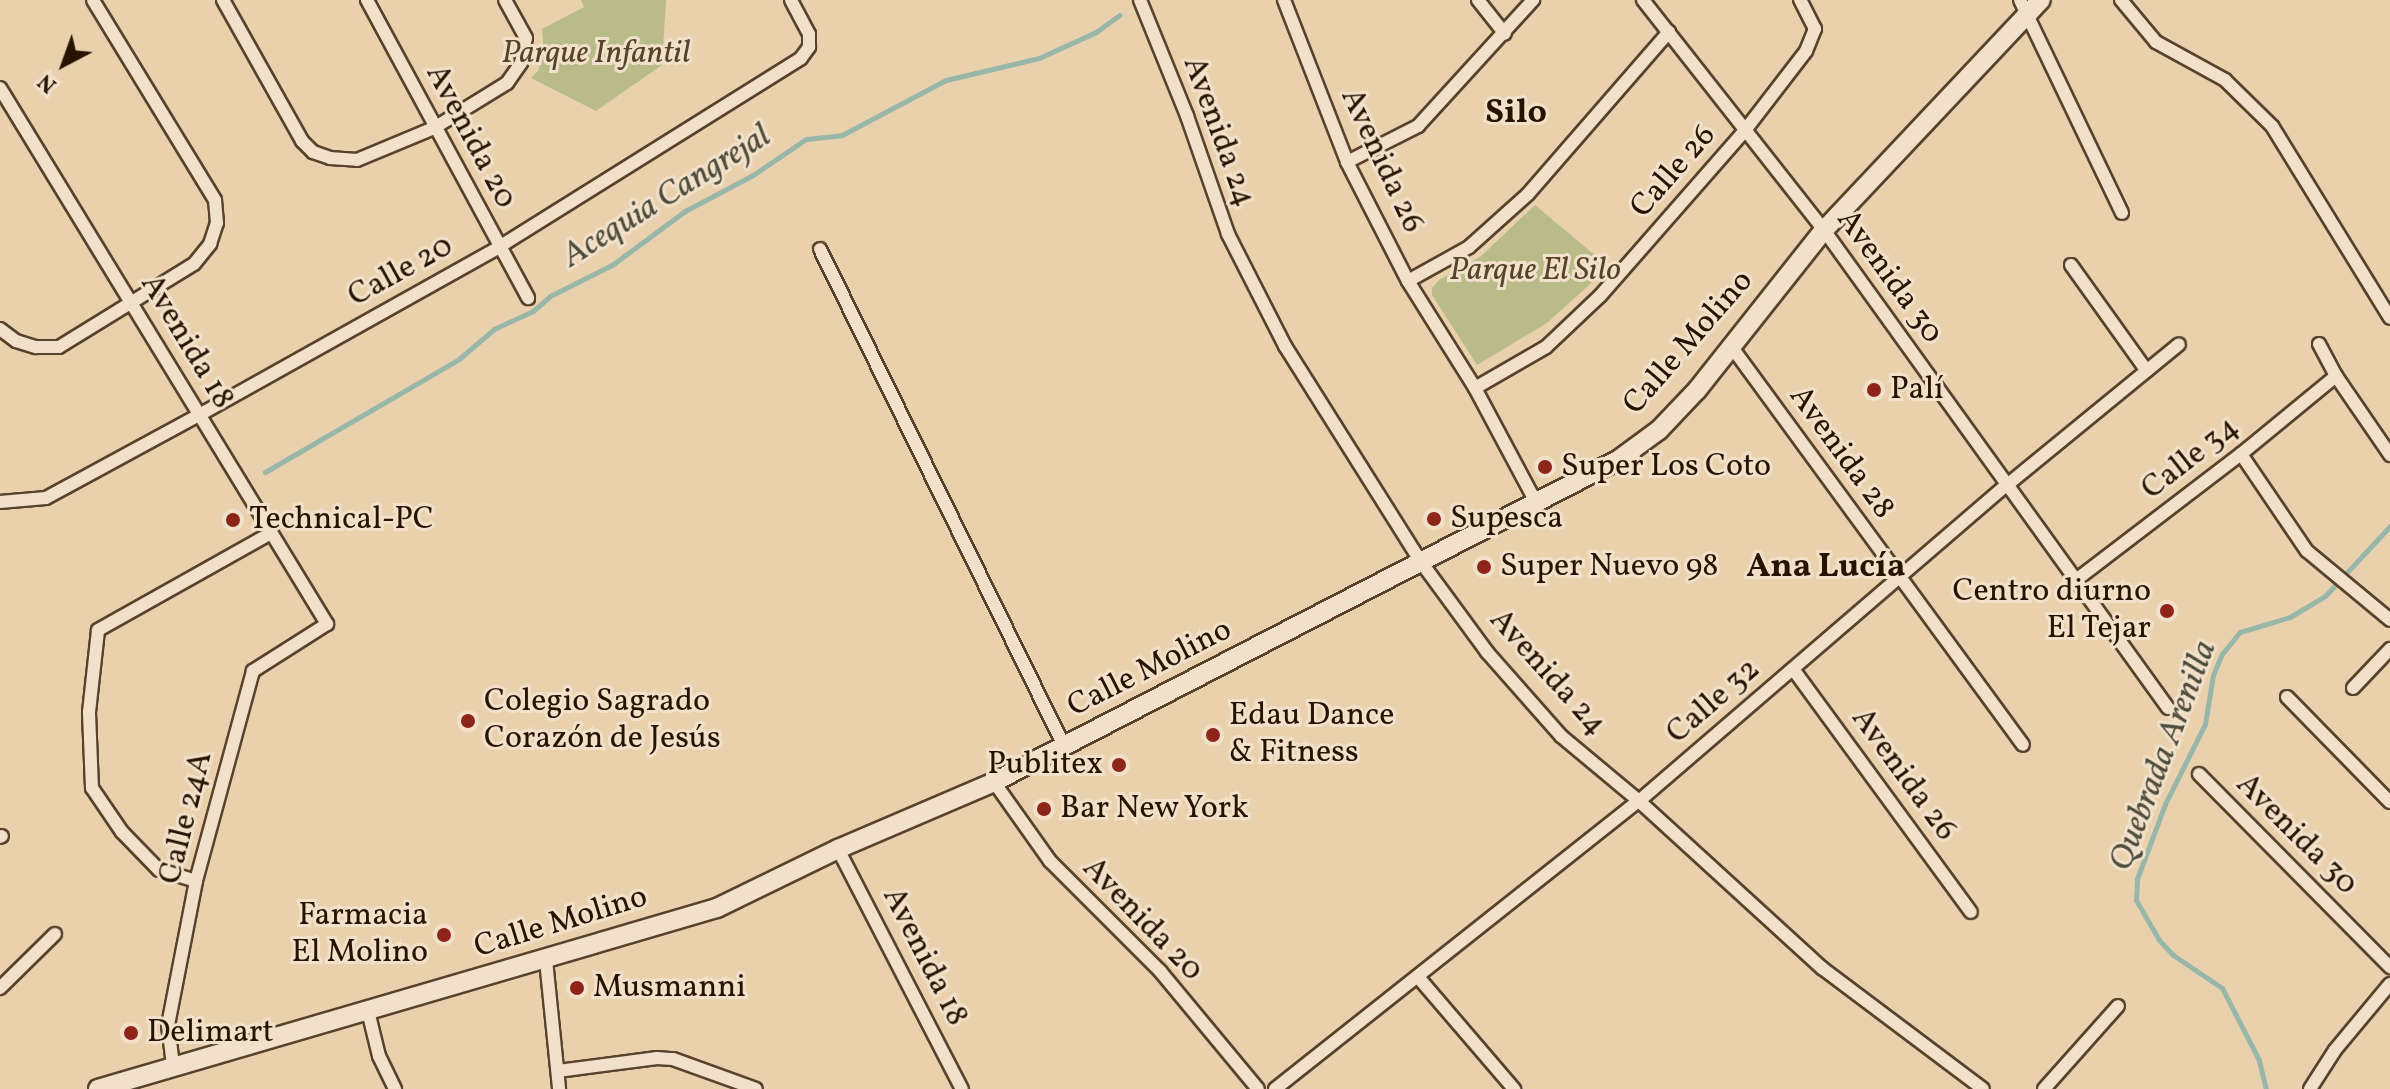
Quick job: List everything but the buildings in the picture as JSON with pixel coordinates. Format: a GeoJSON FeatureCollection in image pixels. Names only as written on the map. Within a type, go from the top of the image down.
{"type":"FeatureCollection","features":[{"type":"Feature","properties":{"kind":"main road","name":"Calle Molino"},"geometry":{"type":"LineString","coordinates":[[98,1089],[717,908],[838,849],[994,782],[1618,460],[1659,430],[1824,230],[2030,4]]}},
{"type":"Feature","properties":{"kind":"street"},"geometry":{"type":"LineString","coordinates":[[0,329],[16,341],[36,347],[59,347],[194,264],[210,244],[217,223],[215,200],[93,0]]}},
{"type":"Feature","properties":{"kind":"street"},"geometry":{"type":"LineString","coordinates":[[223,0],[302,141],[313,152],[330,158],[357,160],[434,128],[507,83],[521,63],[526,38],[505,0]]}},
{"type":"Feature","properties":{"kind":"street","name":"Avenida 20"},"geometry":{"type":"LineString","coordinates":[[367,0],[528,298]]}},
{"type":"Feature","properties":{"kind":"street","name":"Calle 20"},"geometry":{"type":"LineString","coordinates":[[0,502],[46,498],[199,415],[499,247],[801,58],[809,47],[809,34],[791,0]]}},
{"type":"Feature","properties":{"kind":"street","name":"Avenida 26"},"geometry":{"type":"LineString","coordinates":[[1284,0],[1347,162],[1408,281],[1475,388],[1537,504]]}},
{"type":"Feature","properties":{"kind":"street"},"geometry":{"type":"LineString","coordinates":[[1478,0],[1505,34]]}},
{"type":"Feature","properties":{"kind":"street"},"geometry":{"type":"LineString","coordinates":[[1347,162],[1418,126],[1533,0]]}},
{"type":"Feature","properties":{"kind":"street","name":"Avenida 30"},"geometry":{"type":"LineString","coordinates":[[1643,0],[1824,230],[2168,708]]}},
{"type":"Feature","properties":{"kind":"street","name":"Calle 26"},"geometry":{"type":"LineString","coordinates":[[1475,388],[1546,347],[1600,296],[1746,129],[1806,51],[1815,29],[1800,0]]}},
{"type":"Feature","properties":{"kind":"street"},"geometry":{"type":"LineString","coordinates":[[2121,0],[2156,42],[2225,80],[2272,126],[2390,318]]}},
{"type":"Feature","properties":{"kind":"street","name":"Avenida 24"},"geometry":{"type":"LineString","coordinates":[[1146,2],[1228,234],[1285,346],[1421,562],[1522,695],[1561,736],[1639,801],[1822,968],[1983,1089]]}},
{"type":"Feature","properties":{"kind":"street"},"geometry":{"type":"LineString","coordinates":[[2030,4],[2122,213]]}},
{"type":"Feature","properties":{"kind":"street"},"geometry":{"type":"LineString","coordinates":[[1408,281],[1469,247],[1528,194],[1669,32]]}},
{"type":"Feature","properties":{"kind":"street","name":"Avenida 18"},"geometry":{"type":"LineString","coordinates":[[0,88],[327,624]]}},
{"type":"Feature","properties":{"kind":"street"},"geometry":{"type":"LineString","coordinates":[[820,249],[1064,746]]}},
{"type":"Feature","properties":{"kind":"street"},"geometry":{"type":"LineString","coordinates":[[2071,265],[2147,371]]}},
{"type":"Feature","properties":{"kind":"street","name":"Calle 32"},"geometry":{"type":"LineString","coordinates":[[1275,1089],[1639,801],[2007,485],[2179,344]]}},
{"type":"Feature","properties":{"kind":"street"},"geometry":{"type":"LineString","coordinates":[[2319,344],[2336,376],[2390,455]]}},
{"type":"Feature","properties":{"kind":"street","name":"Avenida 28"},"geometry":{"type":"LineString","coordinates":[[1731,346],[2023,745]]}},
{"type":"Feature","properties":{"kind":"street","name":"Calle 34"},"geometry":{"type":"LineString","coordinates":[[2076,580],[2241,454],[2336,376]]}},
{"type":"Feature","properties":{"kind":"street"},"geometry":{"type":"LineString","coordinates":[[2241,454],[2307,551],[2390,620]]}},
{"type":"Feature","properties":{"kind":"street"},"geometry":{"type":"LineString","coordinates":[[196,881],[159,870],[122,832],[92,788],[89,712],[98,630],[271,533]]}},
{"type":"Feature","properties":{"kind":"street","name":"Calle 24A"},"geometry":{"type":"LineString","coordinates":[[173,1065],[168,1025],[196,881],[253,671],[327,624]]}},
{"type":"Feature","properties":{"kind":"street"},"geometry":{"type":"LineString","coordinates":[[2353,688],[2390,649]]}},
{"type":"Feature","properties":{"kind":"street","name":"Avenida 26"},"geometry":{"type":"LineString","coordinates":[[1793,669],[1971,912]]}},
{"type":"Feature","properties":{"kind":"street"},"geometry":{"type":"LineString","coordinates":[[2287,697],[2390,802]]}},
{"type":"Feature","properties":{"kind":"street","name":"Avenida 30"},"geometry":{"type":"LineString","coordinates":[[2199,774],[2390,967]]}},
{"type":"Feature","properties":{"kind":"street","name":"Avenida 20"},"geometry":{"type":"LineString","coordinates":[[994,782],[1050,861],[1160,971],[1258,1089]]}},
{"type":"Feature","properties":{"kind":"street","name":"Avenida 18"},"geometry":{"type":"LineString","coordinates":[[838,849],[962,1089]]}},
{"type":"Feature","properties":{"kind":"street"},"geometry":{"type":"LineString","coordinates":[[0,988],[55,934]]}},
{"type":"Feature","properties":{"kind":"street"},"geometry":{"type":"LineString","coordinates":[[546,960],[559,1089]]}},
{"type":"Feature","properties":{"kind":"street"},"geometry":{"type":"LineString","coordinates":[[1418,977],[1514,1089]]}},
{"type":"Feature","properties":{"kind":"street"},"geometry":{"type":"LineString","coordinates":[[2310,1089],[2335,1050],[2385,1001],[2390,984]]}},
{"type":"Feature","properties":{"kind":"street"},"geometry":{"type":"LineString","coordinates":[[2044,1089],[2118,1006]]}},
{"type":"Feature","properties":{"kind":"street"},"geometry":{"type":"LineString","coordinates":[[368,1011],[379,1056],[395,1089]]}},
{"type":"Feature","properties":{"kind":"street"},"geometry":{"type":"LineString","coordinates":[[558,1071],[665,1058],[756,1089]]}},
{"type":"Feature","properties":{"kind":"green space","name":"Parque Infantil"},"geometry":{"type":"Polygon","coordinates":[[[581,0],[666,0],[662,65],[596,111],[531,78],[538,71],[544,51],[542,29],[584,7],[581,0]]]}},
{"type":"Feature","properties":{"kind":"green space","name":"Parque El Silo"},"geometry":{"type":"Polygon","coordinates":[[[1535,205],[1609,267],[1547,323],[1477,365],[1432,295],[1432,288],[1439,280],[1480,257],[1535,205]]]}},
{"type":"Feature","properties":{"kind":"waterway","name":"Acequia Cangrejal"},"geometry":{"type":"LineString","coordinates":[[265,472],[459,359],[494,329],[533,311],[550,296],[612,265],[685,211],[753,175],[806,139],[842,135],[946,80],[1039,58],[1096,32],[1119,15]]}},
{"type":"Feature","properties":{"kind":"waterway","name":"Quebrada Arenilla"},"geometry":{"type":"LineString","coordinates":[[2266,1089],[2259,1060],[2222,988],[2173,955],[2159,940],[2136,900],[2137,879],[2165,804],[2205,724],[2213,675],[2222,654],[2240,632],[2290,617],[2325,596],[2390,526]]}},
{"type":"Feature","properties":{"kind":"place","name":"Palí"},"geometry":{"type":"Point","coordinates":[1874,390]}},
{"type":"Feature","properties":{"kind":"place","name":"Super Los Coto"},"geometry":{"type":"Point","coordinates":[1545,467]}},
{"type":"Feature","properties":{"kind":"place","name":"Supesca"},"geometry":{"type":"Point","coordinates":[1434,519]}},
{"type":"Feature","properties":{"kind":"place","name":"Technical-PC"},"geometry":{"type":"Point","coordinates":[233,520]}},
{"type":"Feature","properties":{"kind":"place","name":"Super Nuevo 98"},"geometry":{"type":"Point","coordinates":[1484,567]}},
{"type":"Feature","properties":{"kind":"place","name":"Centro diurno El Tejar"},"geometry":{"type":"Point","coordinates":[2167,611]}},
{"type":"Feature","properties":{"kind":"place","name":"Colegio Sagrado Corazón de Jesús"},"geometry":{"type":"Point","coordinates":[468,721]}},
{"type":"Feature","properties":{"kind":"place","name":"Edau Dance & Fitness"},"geometry":{"type":"Point","coordinates":[1213,735]}},
{"type":"Feature","properties":{"kind":"place","name":"Publitex"},"geometry":{"type":"Point","coordinates":[1119,765]}},
{"type":"Feature","properties":{"kind":"place","name":"Bar New York"},"geometry":{"type":"Point","coordinates":[1044,809]}},
{"type":"Feature","properties":{"kind":"place","name":"Farmacia El Molino"},"geometry":{"type":"Point","coordinates":[444,935]}},
{"type":"Feature","properties":{"kind":"place","name":"Musmanni"},"geometry":{"type":"Point","coordinates":[577,988]}},
{"type":"Feature","properties":{"kind":"place","name":"Delimart"},"geometry":{"type":"Point","coordinates":[131,1033]}},
{"type":"Feature","properties":{"kind":"district","name":"Silo"},"geometry":{"type":"Point","coordinates":[1516,114]}},
{"type":"Feature","properties":{"kind":"district","name":"Ana Lucía"},"geometry":{"type":"Point","coordinates":[1826,568]}}]}
